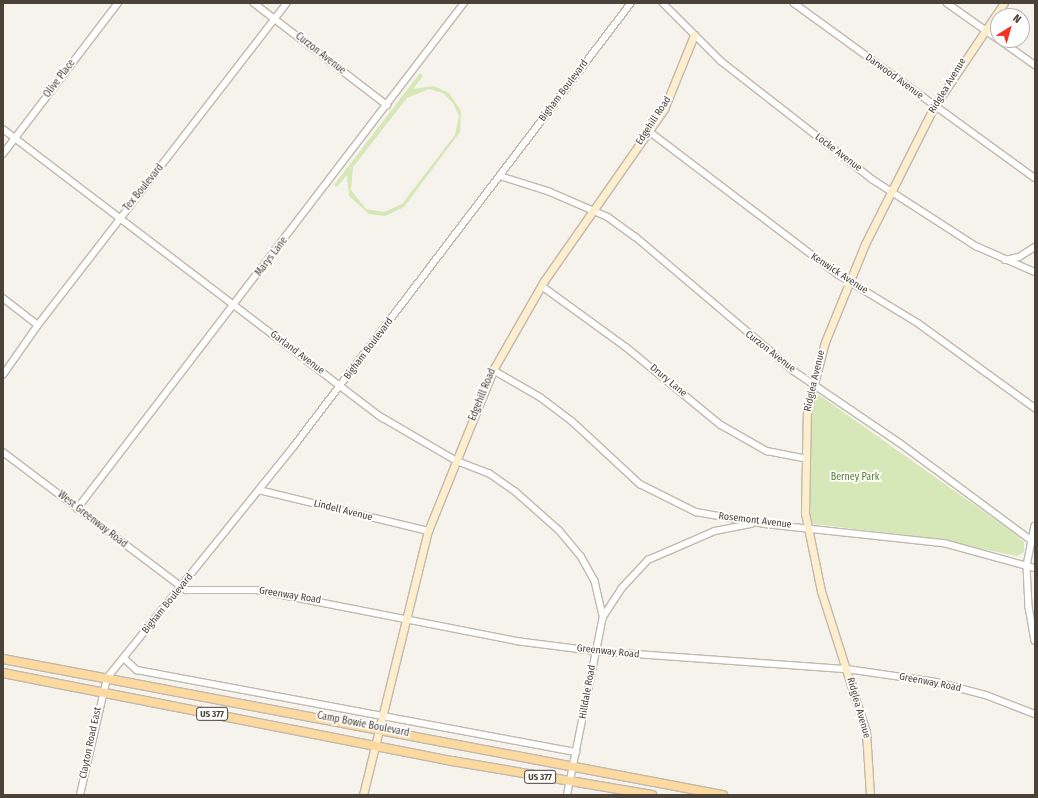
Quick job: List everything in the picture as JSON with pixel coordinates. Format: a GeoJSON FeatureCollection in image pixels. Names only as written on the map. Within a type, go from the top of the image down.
{"type":"FeatureCollection","features":[{"type":"Feature","properties":{"kind":"main road","name":"Camp Bowie Boulevard"},"geometry":{"type":"LineString","coordinates":[[3,659],[238,704],[380,728],[572,768],[723,795]]}},
{"type":"Feature","properties":{"kind":"main road","name":"Camp Bowie Boulevard"},"geometry":{"type":"LineString","coordinates":[[3,673],[102,691],[235,719],[377,746],[570,782],[652,795]]}},
{"type":"Feature","properties":{"kind":"main road"},"geometry":{"type":"LineString","coordinates":[[235,719],[238,704]]}},
{"type":"Feature","properties":{"kind":"street","name":"Olive Place"},"geometry":{"type":"LineString","coordinates":[[3,154],[118,3]]}},
{"type":"Feature","properties":{"kind":"street","name":"Curzon Avenue"},"geometry":{"type":"LineString","coordinates":[[254,3],[387,105]]}},
{"type":"Feature","properties":{"kind":"street","name":"Tex Boulevard"},"geometry":{"type":"LineString","coordinates":[[3,375],[38,325],[288,3]]}},
{"type":"Feature","properties":{"kind":"street","name":"Marys Lane"},"geometry":{"type":"LineString","coordinates":[[77,509],[234,306],[464,3]]}},
{"type":"Feature","properties":{"kind":"street","name":"Bigham Boulevard"},"geometry":{"type":"LineString","coordinates":[[102,691],[107,678],[181,588],[341,386],[631,3]]}},
{"type":"Feature","properties":{"kind":"street","name":"Locke Avenue"},"geometry":{"type":"LineString","coordinates":[[663,3],[694,35],[827,145],[891,192],[976,246],[1035,272]]}},
{"type":"Feature","properties":{"kind":"street","name":"Darwood Avenue"},"geometry":{"type":"LineString","coordinates":[[794,3],[934,107],[1035,178]]}},
{"type":"Feature","properties":{"kind":"street"},"geometry":{"type":"LineString","coordinates":[[947,3],[990,33]]}},
{"type":"Feature","properties":{"kind":"street","name":"Ridglea Avenue"},"geometry":{"type":"LineString","coordinates":[[870,795],[866,732],[821,591],[808,527],[804,458],[812,384],[849,281],[891,192],[934,107],[984,29],[1004,3]]}},
{"type":"Feature","properties":{"kind":"street","name":"Edgehill Road"},"geometry":{"type":"LineString","coordinates":[[363,795],[377,746],[381,714],[404,619],[428,531],[493,370],[542,286],[593,210],[649,131],[676,85],[694,35]]}},
{"type":"Feature","properties":{"kind":"street"},"geometry":{"type":"LineString","coordinates":[[1011,48],[1035,65]]}},
{"type":"Feature","properties":{"kind":"street","name":"Garland Avenue"},"geometry":{"type":"LineString","coordinates":[[3,129],[234,306],[395,426],[457,461],[489,473],[558,530],[581,556],[595,581],[603,617]]}},
{"type":"Feature","properties":{"kind":"street","name":"Kenwick Avenue"},"geometry":{"type":"LineString","coordinates":[[649,131],[849,281],[918,323],[1035,408]]}},
{"type":"Feature","properties":{"kind":"street","name":"Curzon Avenue"},"geometry":{"type":"LineString","coordinates":[[500,176],[593,210],[636,237],[731,321],[812,384],[1033,542]]}},
{"type":"Feature","properties":{"kind":"street"},"geometry":{"type":"LineString","coordinates":[[1005,260],[1019,257],[1035,247]]}},
{"type":"Feature","properties":{"kind":"street","name":"Drury Lane"},"geometry":{"type":"LineString","coordinates":[[542,286],[626,347],[721,425],[768,451],[804,458]]}},
{"type":"Feature","properties":{"kind":"street"},"geometry":{"type":"LineString","coordinates":[[3,298],[38,325]]}},
{"type":"Feature","properties":{"kind":"street","name":"Rosemont Avenue"},"geometry":{"type":"LineString","coordinates":[[493,370],[540,397],[628,474],[658,495],[696,512],[765,524],[808,527],[944,543],[1035,568]]}},
{"type":"Feature","properties":{"kind":"street","name":"West Greenway Road"},"geometry":{"type":"LineString","coordinates":[[3,452],[181,588]]}},
{"type":"Feature","properties":{"kind":"street","name":"Lindell Avenue"},"geometry":{"type":"LineString","coordinates":[[259,490],[428,531]]}},
{"type":"Feature","properties":{"kind":"street","name":"Hilldale Road"},"geometry":{"type":"LineString","coordinates":[[567,795],[594,651],[603,617],[621,589],[648,560],[715,531],[765,524]]}},
{"type":"Feature","properties":{"kind":"street"},"geometry":{"type":"LineString","coordinates":[[1035,526],[1027,566],[1029,607],[1035,640]]}},
{"type":"Feature","properties":{"kind":"street","name":"Greenway Road"},"geometry":{"type":"LineString","coordinates":[[181,588],[257,590],[404,619],[594,651],[847,669],[936,682],[986,694],[1035,714]]}},
{"type":"Feature","properties":{"kind":"street"},"geometry":{"type":"LineString","coordinates":[[124,658],[137,670],[381,714],[576,752]]}},
{"type":"Feature","properties":{"kind":"street","name":"Clayton Road East"},"geometry":{"type":"LineString","coordinates":[[80,795],[102,691]]}},
{"type":"Feature","properties":{"kind":"green space"},"geometry":{"type":"Polygon","coordinates":[[[420,73],[423,76],[413,89],[434,86],[449,93],[461,111],[460,132],[404,207],[385,216],[369,214],[349,196],[347,175],[337,187],[334,185],[420,73]],[[429,89],[407,98],[353,167],[351,190],[366,209],[384,212],[402,204],[455,135],[459,116],[453,103],[443,93],[429,89]]]}},
{"type":"Feature","properties":{"kind":"green space","name":"Berney Park"},"geometry":{"type":"Polygon","coordinates":[[[819,395],[1014,533],[1024,542],[1024,552],[1017,556],[924,537],[813,524],[808,516],[810,409],[814,397],[819,395]]]}}]}
